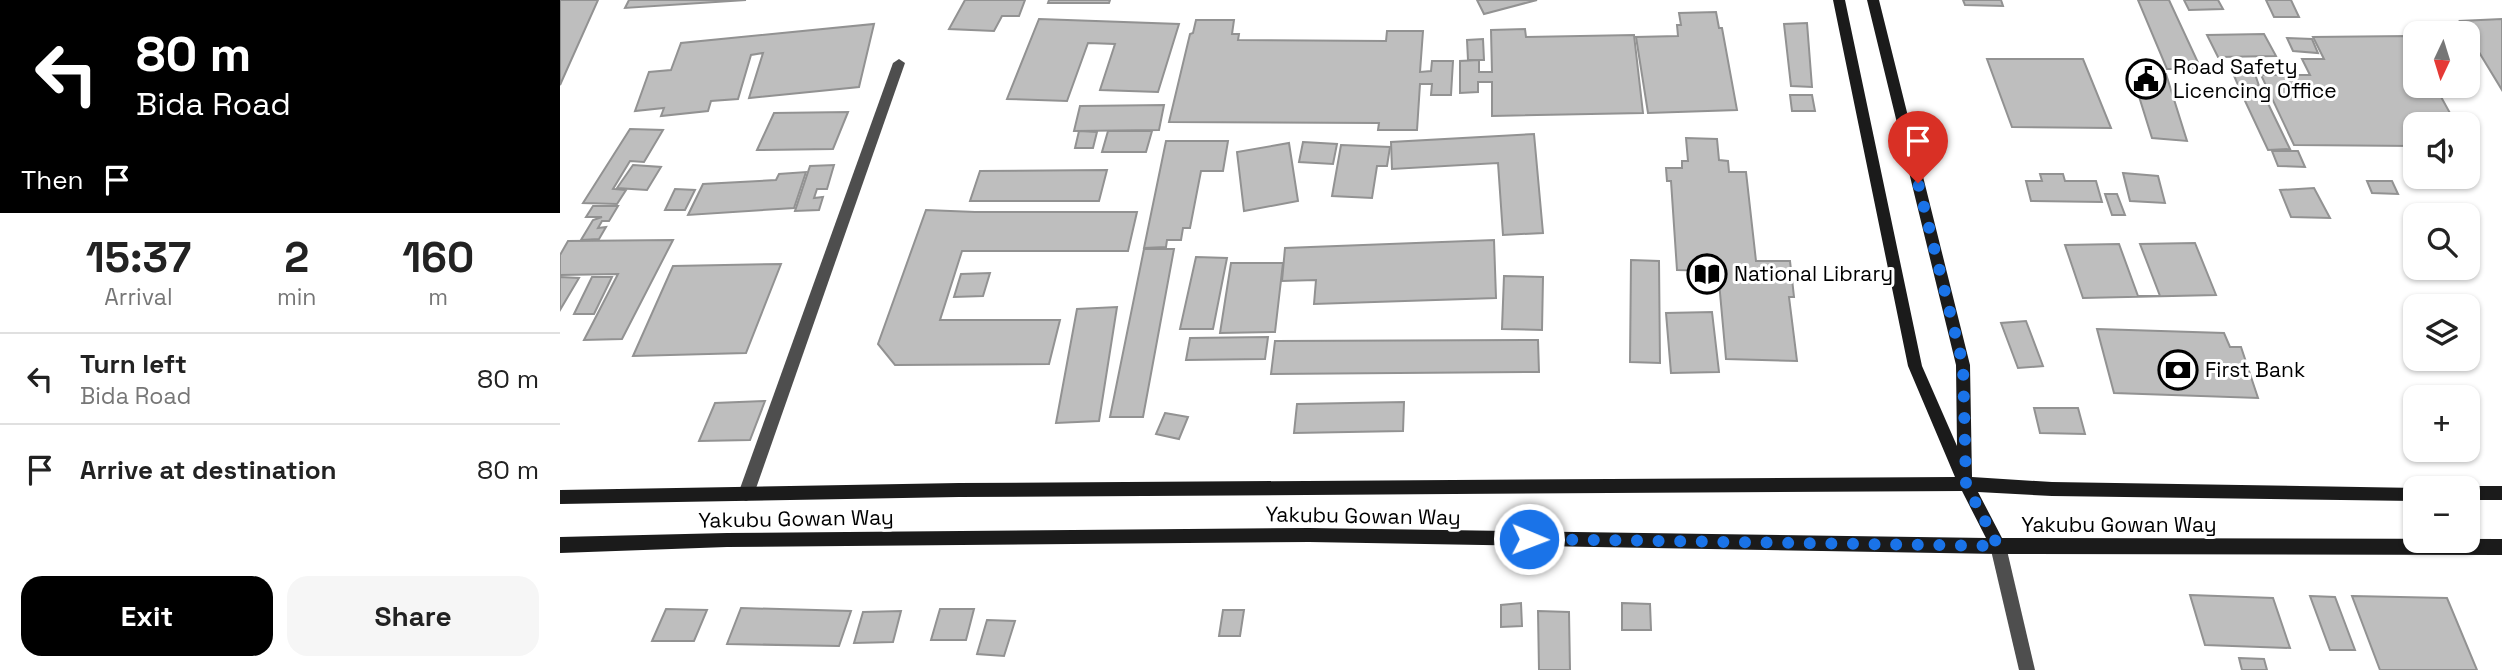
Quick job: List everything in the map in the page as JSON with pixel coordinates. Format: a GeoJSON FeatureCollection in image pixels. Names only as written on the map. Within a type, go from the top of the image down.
{"type":"FeatureCollection","features":[{"type":"Feature","properties":{"kind":"street"},"geometry":{"type":"LineString","coordinates":[[1839,0],[1915,366],[1966,484],[1998,546],[2027,670]]}},
{"type":"Feature","properties":{"kind":"street"},"geometry":{"type":"LineString","coordinates":[[1874,0],[1963,365],[1966,484]]}},
{"type":"Feature","properties":{"kind":"street"},"geometry":{"type":"LineString","coordinates":[[746,494],[899,63]]}},
{"type":"Feature","properties":{"kind":"street","name":"Yakubu Gowan Way"},"geometry":{"type":"LineString","coordinates":[[560,496],[959,490],[1966,484],[2052,489],[2403,494]]}},
{"type":"Feature","properties":{"kind":"street"},"geometry":{"type":"LineString","coordinates":[[2480,494],[2502,493]]}},
{"type":"Feature","properties":{"kind":"street","name":"Yakubu Gowan Way"},"geometry":{"type":"LineString","coordinates":[[560,545],[754,540],[1309,536],[1998,546],[2502,547]]}},
{"type":"Feature","properties":{"kind":"building"},"geometry":{"type":"Polygon","coordinates":[[[560,0],[598,0],[560,85],[560,0]]]}},
{"type":"Feature","properties":{"kind":"building"},"geometry":{"type":"Polygon","coordinates":[[[629,0],[746,0],[625,8],[629,0]]]}},
{"type":"Feature","properties":{"kind":"building"},"geometry":{"type":"Polygon","coordinates":[[[965,0],[1025,0],[1019,16],[1002,16],[994,31],[949,29],[965,0]]]}},
{"type":"Feature","properties":{"kind":"building"},"geometry":{"type":"Polygon","coordinates":[[[1049,0],[1110,0],[1109,3],[1048,3],[1049,0]]]}},
{"type":"Feature","properties":{"kind":"building"},"geometry":{"type":"Polygon","coordinates":[[[1477,0],[1537,0],[1484,14],[1477,0]]]}},
{"type":"Feature","properties":{"kind":"building"},"geometry":{"type":"Polygon","coordinates":[[[1963,0],[2001,0],[2003,6],[1965,5],[1963,0]]]}},
{"type":"Feature","properties":{"kind":"building"},"geometry":{"type":"Polygon","coordinates":[[[2138,0],[2169,0],[2201,69],[2167,69],[2138,0]]]}},
{"type":"Feature","properties":{"kind":"building"},"geometry":{"type":"Polygon","coordinates":[[[2184,0],[2218,0],[2223,9],[2189,10],[2184,0]]]}},
{"type":"Feature","properties":{"kind":"building"},"geometry":{"type":"Polygon","coordinates":[[[2266,0],[2291,0],[2299,17],[2274,17],[2266,0]]]}},
{"type":"Feature","properties":{"kind":"building"},"geometry":{"type":"Polygon","coordinates":[[[1716,12],[1719,28],[1722,28],[1737,110],[1648,113],[1636,37],[1678,36],[1677,25],[1681,25],[1679,13],[1716,12]]]}},
{"type":"Feature","properties":{"kind":"building"},"geometry":{"type":"Polygon","coordinates":[[[1039,19],[1179,24],[1158,92],[1100,90],[1115,44],[1088,43],[1067,101],[1007,99],[1039,19]]]}},
{"type":"Feature","properties":{"kind":"building"},"geometry":{"type":"Polygon","coordinates":[[[2502,19],[2502,90],[2480,54],[2480,21],[2460,21],[2502,19]]]}},
{"type":"Feature","properties":{"kind":"building"},"geometry":{"type":"Polygon","coordinates":[[[1196,20],[1234,20],[1232,34],[1239,34],[1238,40],[1386,41],[1387,31],[1423,31],[1420,72],[1431,71],[1432,61],[1453,61],[1451,95],[1431,95],[1432,84],[1420,84],[1417,130],[1378,130],[1379,123],[1169,122],[1190,34],[1193,33],[1196,20]]]}},
{"type":"Feature","properties":{"kind":"building"},"geometry":{"type":"Polygon","coordinates":[[[1807,23],[1812,87],[1791,86],[1784,24],[1807,23]]]}},
{"type":"Feature","properties":{"kind":"building"},"geometry":{"type":"Polygon","coordinates":[[[874,24],[859,87],[749,98],[763,53],[751,55],[738,99],[711,101],[708,111],[661,116],[664,108],[635,111],[649,72],[671,70],[681,43],[874,24]]]}},
{"type":"Feature","properties":{"kind":"building"},"geometry":{"type":"Polygon","coordinates":[[[1525,29],[1526,37],[1634,35],[1643,113],[1492,116],[1492,82],[1478,82],[1478,92],[1460,93],[1460,61],[1479,60],[1479,72],[1492,72],[1491,30],[1525,29]]]}},
{"type":"Feature","properties":{"kind":"building"},"geometry":{"type":"Polygon","coordinates":[[[2264,34],[2276,56],[2218,57],[2207,35],[2264,34]]]}},
{"type":"Feature","properties":{"kind":"building"},"geometry":{"type":"Polygon","coordinates":[[[2403,36],[2403,98],[2442,98],[2449,112],[2403,112],[2403,146],[2294,145],[2261,75],[2310,75],[2302,59],[2324,59],[2313,37],[2403,36]]]}},
{"type":"Feature","properties":{"kind":"building"},"geometry":{"type":"Polygon","coordinates":[[[2287,38],[2312,39],[2318,53],[2293,51],[2287,38]]]}},
{"type":"Feature","properties":{"kind":"building"},"geometry":{"type":"Polygon","coordinates":[[[1483,39],[1484,60],[1468,60],[1467,40],[1483,39]]]}},
{"type":"Feature","properties":{"kind":"building"},"geometry":{"type":"Polygon","coordinates":[[[1987,59],[2083,59],[2111,128],[2012,127],[1987,59]]]}},
{"type":"Feature","properties":{"kind":"building"},"geometry":{"type":"Polygon","coordinates":[[[2232,71],[2254,71],[2259,86],[2238,85],[2232,71]]]}},
{"type":"Feature","properties":{"kind":"building"},"geometry":{"type":"Polygon","coordinates":[[[2132,74],[2166,74],[2187,141],[2152,138],[2132,74]]]}},
{"type":"Feature","properties":{"kind":"building"},"geometry":{"type":"Polygon","coordinates":[[[2239,88],[2261,89],[2290,149],[2268,150],[2239,88]]]}},
{"type":"Feature","properties":{"kind":"building"},"geometry":{"type":"Polygon","coordinates":[[[1790,95],[1812,95],[1815,111],[1792,111],[1790,95]]]}},
{"type":"Feature","properties":{"kind":"building"},"geometry":{"type":"Polygon","coordinates":[[[1164,105],[1159,130],[1074,131],[1080,106],[1164,105]]]}},
{"type":"Feature","properties":{"kind":"building"},"geometry":{"type":"Polygon","coordinates":[[[848,112],[833,149],[757,150],[774,113],[848,112]]]}},
{"type":"Feature","properties":{"kind":"building"},"geometry":{"type":"Polygon","coordinates":[[[630,129],[663,130],[644,162],[630,161],[613,189],[626,190],[617,204],[583,203],[630,129]]]}},
{"type":"Feature","properties":{"kind":"building"},"geometry":{"type":"Polygon","coordinates":[[[1079,131],[1097,132],[1093,148],[1075,148],[1079,131]]]}},
{"type":"Feature","properties":{"kind":"building"},"geometry":{"type":"Polygon","coordinates":[[[1108,131],[1152,131],[1146,152],[1102,152],[1108,131]]]}},
{"type":"Feature","properties":{"kind":"building"},"geometry":{"type":"Polygon","coordinates":[[[1534,134],[1543,233],[1503,235],[1498,163],[1392,169],[1391,142],[1534,134]]]}},
{"type":"Feature","properties":{"kind":"building"},"geometry":{"type":"Polygon","coordinates":[[[1686,138],[1717,139],[1719,160],[1728,161],[1729,172],[1746,172],[1756,261],[1790,261],[1794,297],[1789,297],[1797,361],[1726,359],[1718,271],[1677,270],[1671,181],[1667,181],[1666,168],[1682,168],[1682,161],[1688,161],[1686,138]]]}},
{"type":"Feature","properties":{"kind":"building"},"geometry":{"type":"Polygon","coordinates":[[[1166,141],[1228,141],[1223,171],[1201,171],[1190,228],[1183,228],[1181,240],[1167,240],[1166,247],[1144,248],[1166,141]]]}},
{"type":"Feature","properties":{"kind":"building"},"geometry":{"type":"Polygon","coordinates":[[[1303,142],[1337,144],[1333,164],[1299,162],[1303,142]]]}},
{"type":"Feature","properties":{"kind":"building"},"geometry":{"type":"Polygon","coordinates":[[[1289,143],[1298,201],[1244,211],[1237,152],[1289,143]]]}},
{"type":"Feature","properties":{"kind":"building"},"geometry":{"type":"Polygon","coordinates":[[[1341,145],[1390,147],[1387,166],[1377,166],[1372,198],[1332,196],[1341,145]]]}},
{"type":"Feature","properties":{"kind":"building"},"geometry":{"type":"Polygon","coordinates":[[[2272,151],[2298,151],[2305,167],[2278,166],[2272,151]]]}},
{"type":"Feature","properties":{"kind":"building"},"geometry":{"type":"Polygon","coordinates":[[[633,165],[661,167],[647,190],[617,188],[633,165]]]}},
{"type":"Feature","properties":{"kind":"building"},"geometry":{"type":"Polygon","coordinates":[[[834,165],[827,189],[817,189],[814,198],[823,197],[819,210],[795,211],[810,166],[834,165]]]}},
{"type":"Feature","properties":{"kind":"building"},"geometry":{"type":"Polygon","coordinates":[[[1107,170],[1099,201],[970,201],[980,171],[1107,170]]]}},
{"type":"Feature","properties":{"kind":"building"},"geometry":{"type":"Polygon","coordinates":[[[806,172],[794,208],[688,215],[703,184],[776,180],[779,174],[806,172]]]}},
{"type":"Feature","properties":{"kind":"building"},"geometry":{"type":"Polygon","coordinates":[[[2123,173],[2158,176],[2165,203],[2130,201],[2123,173]]]}},
{"type":"Feature","properties":{"kind":"building"},"geometry":{"type":"Polygon","coordinates":[[[2040,174],[2063,174],[2065,181],[2096,181],[2102,202],[2031,201],[2026,181],[2042,181],[2040,174]]]}},
{"type":"Feature","properties":{"kind":"building"},"geometry":{"type":"Polygon","coordinates":[[[2367,181],[2392,181],[2398,194],[2372,193],[2367,181]]]}},
{"type":"Feature","properties":{"kind":"building"},"geometry":{"type":"Polygon","coordinates":[[[2314,188],[2330,218],[2291,217],[2280,190],[2314,188]]]}},
{"type":"Feature","properties":{"kind":"building"},"geometry":{"type":"Polygon","coordinates":[[[675,189],[695,190],[685,210],[665,210],[675,189]]]}},
{"type":"Feature","properties":{"kind":"building"},"geometry":{"type":"Polygon","coordinates":[[[2105,194],[2117,194],[2125,215],[2112,215],[2105,194]]]}},
{"type":"Feature","properties":{"kind":"building"},"geometry":{"type":"Polygon","coordinates":[[[593,206],[618,206],[609,221],[602,221],[598,228],[606,227],[599,239],[581,240],[593,220],[602,217],[586,217],[593,206]]]}},
{"type":"Feature","properties":{"kind":"building"},"geometry":{"type":"Polygon","coordinates":[[[926,210],[1137,212],[1128,251],[962,251],[940,320],[1060,320],[1049,364],[895,365],[878,344],[926,210]]]}},
{"type":"Feature","properties":{"kind":"building"},"geometry":{"type":"Polygon","coordinates":[[[673,240],[622,339],[584,340],[618,274],[560,275],[560,255],[568,241],[673,240]]]}},
{"type":"Feature","properties":{"kind":"building"},"geometry":{"type":"Polygon","coordinates":[[[1494,240],[1496,298],[1314,304],[1316,280],[1282,281],[1285,248],[1494,240]]]}},
{"type":"Feature","properties":{"kind":"building"},"geometry":{"type":"Polygon","coordinates":[[[2195,243],[2216,295],[2083,298],[2065,245],[2119,244],[2138,296],[2160,296],[2140,244],[2195,243]]]}},
{"type":"Feature","properties":{"kind":"building"},"geometry":{"type":"Polygon","coordinates":[[[1144,249],[1174,249],[1143,417],[1110,417],[1144,249]]]}},
{"type":"Feature","properties":{"kind":"building"},"geometry":{"type":"Polygon","coordinates":[[[1196,257],[1227,258],[1213,329],[1180,329],[1196,257]]]}},
{"type":"Feature","properties":{"kind":"building"},"geometry":{"type":"Polygon","coordinates":[[[1631,260],[1659,261],[1660,363],[1630,362],[1631,260]]]}},
{"type":"Feature","properties":{"kind":"building"},"geometry":{"type":"Polygon","coordinates":[[[1231,263],[1283,263],[1275,332],[1220,333],[1231,263]]]}},
{"type":"Feature","properties":{"kind":"building"},"geometry":{"type":"Polygon","coordinates":[[[781,264],[746,353],[633,356],[673,266],[781,264]]]}},
{"type":"Feature","properties":{"kind":"building"},"geometry":{"type":"Polygon","coordinates":[[[990,273],[983,296],[954,297],[961,274],[990,273]]]}},
{"type":"Feature","properties":{"kind":"building"},"geometry":{"type":"Polygon","coordinates":[[[1504,276],[1543,277],[1542,330],[1502,329],[1504,276]]]}},
{"type":"Feature","properties":{"kind":"building"},"geometry":{"type":"Polygon","coordinates":[[[560,277],[579,278],[560,310],[560,277]]]}},
{"type":"Feature","properties":{"kind":"building"},"geometry":{"type":"Polygon","coordinates":[[[592,277],[612,277],[594,314],[574,314],[592,277]]]}},
{"type":"Feature","properties":{"kind":"building"},"geometry":{"type":"Polygon","coordinates":[[[1117,307],[1099,421],[1056,423],[1077,309],[1117,307]]]}},
{"type":"Feature","properties":{"kind":"building"},"geometry":{"type":"Polygon","coordinates":[[[1712,312],[1719,372],[1671,373],[1666,313],[1712,312]]]}},
{"type":"Feature","properties":{"kind":"building"},"geometry":{"type":"Polygon","coordinates":[[[2026,321],[2043,366],[2018,368],[2001,323],[2026,321]]]}},
{"type":"Feature","properties":{"kind":"building","name":"First Bank"},"geometry":{"type":"Polygon","coordinates":[[[2097,329],[2224,333],[2230,347],[2241,347],[2258,398],[2114,393],[2097,329]]]}},
{"type":"Feature","properties":{"kind":"building"},"geometry":{"type":"Polygon","coordinates":[[[1268,337],[1265,359],[1186,360],[1190,338],[1268,337]]]}},
{"type":"Feature","properties":{"kind":"building"},"geometry":{"type":"Polygon","coordinates":[[[1538,340],[1539,372],[1271,374],[1275,341],[1538,340]]]}},
{"type":"Feature","properties":{"kind":"building"},"geometry":{"type":"Polygon","coordinates":[[[765,401],[750,440],[699,441],[715,403],[765,401]]]}},
{"type":"Feature","properties":{"kind":"building"},"geometry":{"type":"Polygon","coordinates":[[[1404,402],[1403,431],[1294,433],[1297,404],[1404,402]]]}},
{"type":"Feature","properties":{"kind":"building"},"geometry":{"type":"Polygon","coordinates":[[[2034,408],[2078,408],[2085,434],[2040,433],[2034,408]]]}},
{"type":"Feature","properties":{"kind":"building"},"geometry":{"type":"Polygon","coordinates":[[[1165,413],[1188,417],[1179,439],[1156,434],[1165,413]]]}},
{"type":"Feature","properties":{"kind":"building"},"geometry":{"type":"Polygon","coordinates":[[[2190,595],[2273,598],[2290,648],[2205,645],[2190,595]]]}},
{"type":"Feature","properties":{"kind":"building"},"geometry":{"type":"Polygon","coordinates":[[[2310,596],[2335,597],[2355,650],[2330,650],[2310,596]]]}},
{"type":"Feature","properties":{"kind":"building"},"geometry":{"type":"Polygon","coordinates":[[[2352,596],[2447,598],[2477,670],[2380,670],[2352,596]]]}},
{"type":"Feature","properties":{"kind":"building"},"geometry":{"type":"Polygon","coordinates":[[[1521,603],[1522,626],[1501,627],[1501,605],[1521,603]]]}},
{"type":"Feature","properties":{"kind":"building"},"geometry":{"type":"Polygon","coordinates":[[[1622,603],[1650,604],[1651,630],[1622,630],[1622,603]]]}},
{"type":"Feature","properties":{"kind":"building"},"geometry":{"type":"Polygon","coordinates":[[[741,608],[851,611],[839,646],[727,644],[741,608]]]}},
{"type":"Feature","properties":{"kind":"building"},"geometry":{"type":"Polygon","coordinates":[[[666,609],[707,610],[694,641],[652,641],[666,609]]]}},
{"type":"Feature","properties":{"kind":"building"},"geometry":{"type":"Polygon","coordinates":[[[940,609],[974,609],[966,640],[931,640],[940,609]]]}},
{"type":"Feature","properties":{"kind":"building"},"geometry":{"type":"Polygon","coordinates":[[[1223,610],[1244,610],[1240,636],[1219,636],[1223,610]]]}},
{"type":"Feature","properties":{"kind":"building"},"geometry":{"type":"Polygon","coordinates":[[[901,611],[893,642],[854,643],[863,612],[901,611]]]}},
{"type":"Feature","properties":{"kind":"building"},"geometry":{"type":"Polygon","coordinates":[[[1538,611],[1569,612],[1570,670],[1539,670],[1538,611]]]}},
{"type":"Feature","properties":{"kind":"building"},"geometry":{"type":"Polygon","coordinates":[[[987,620],[1015,621],[1004,656],[977,654],[987,620]]]}},
{"type":"Feature","properties":{"kind":"building"},"geometry":{"type":"Polygon","coordinates":[[[2239,658],[2264,659],[2267,670],[2242,670],[2239,658]]]}},
{"type":"Feature","properties":{"kind":"place","name":"Road Safety Licencing Office"},"geometry":{"type":"Point","coordinates":[2146,79]}},
{"type":"Feature","properties":{"kind":"place","name":"National Library"},"geometry":{"type":"Point","coordinates":[1707,274]}},
{"type":"Feature","properties":{"kind":"place","name":"First Bank"},"geometry":{"type":"Point","coordinates":[2178,370]}},
{"type":"Feature","properties":{"kind":"route"},"geometry":{"type":"LineString","coordinates":[[1529,539],[1998,546],[1966,484],[1963,365],[1918,183]]}}]}
